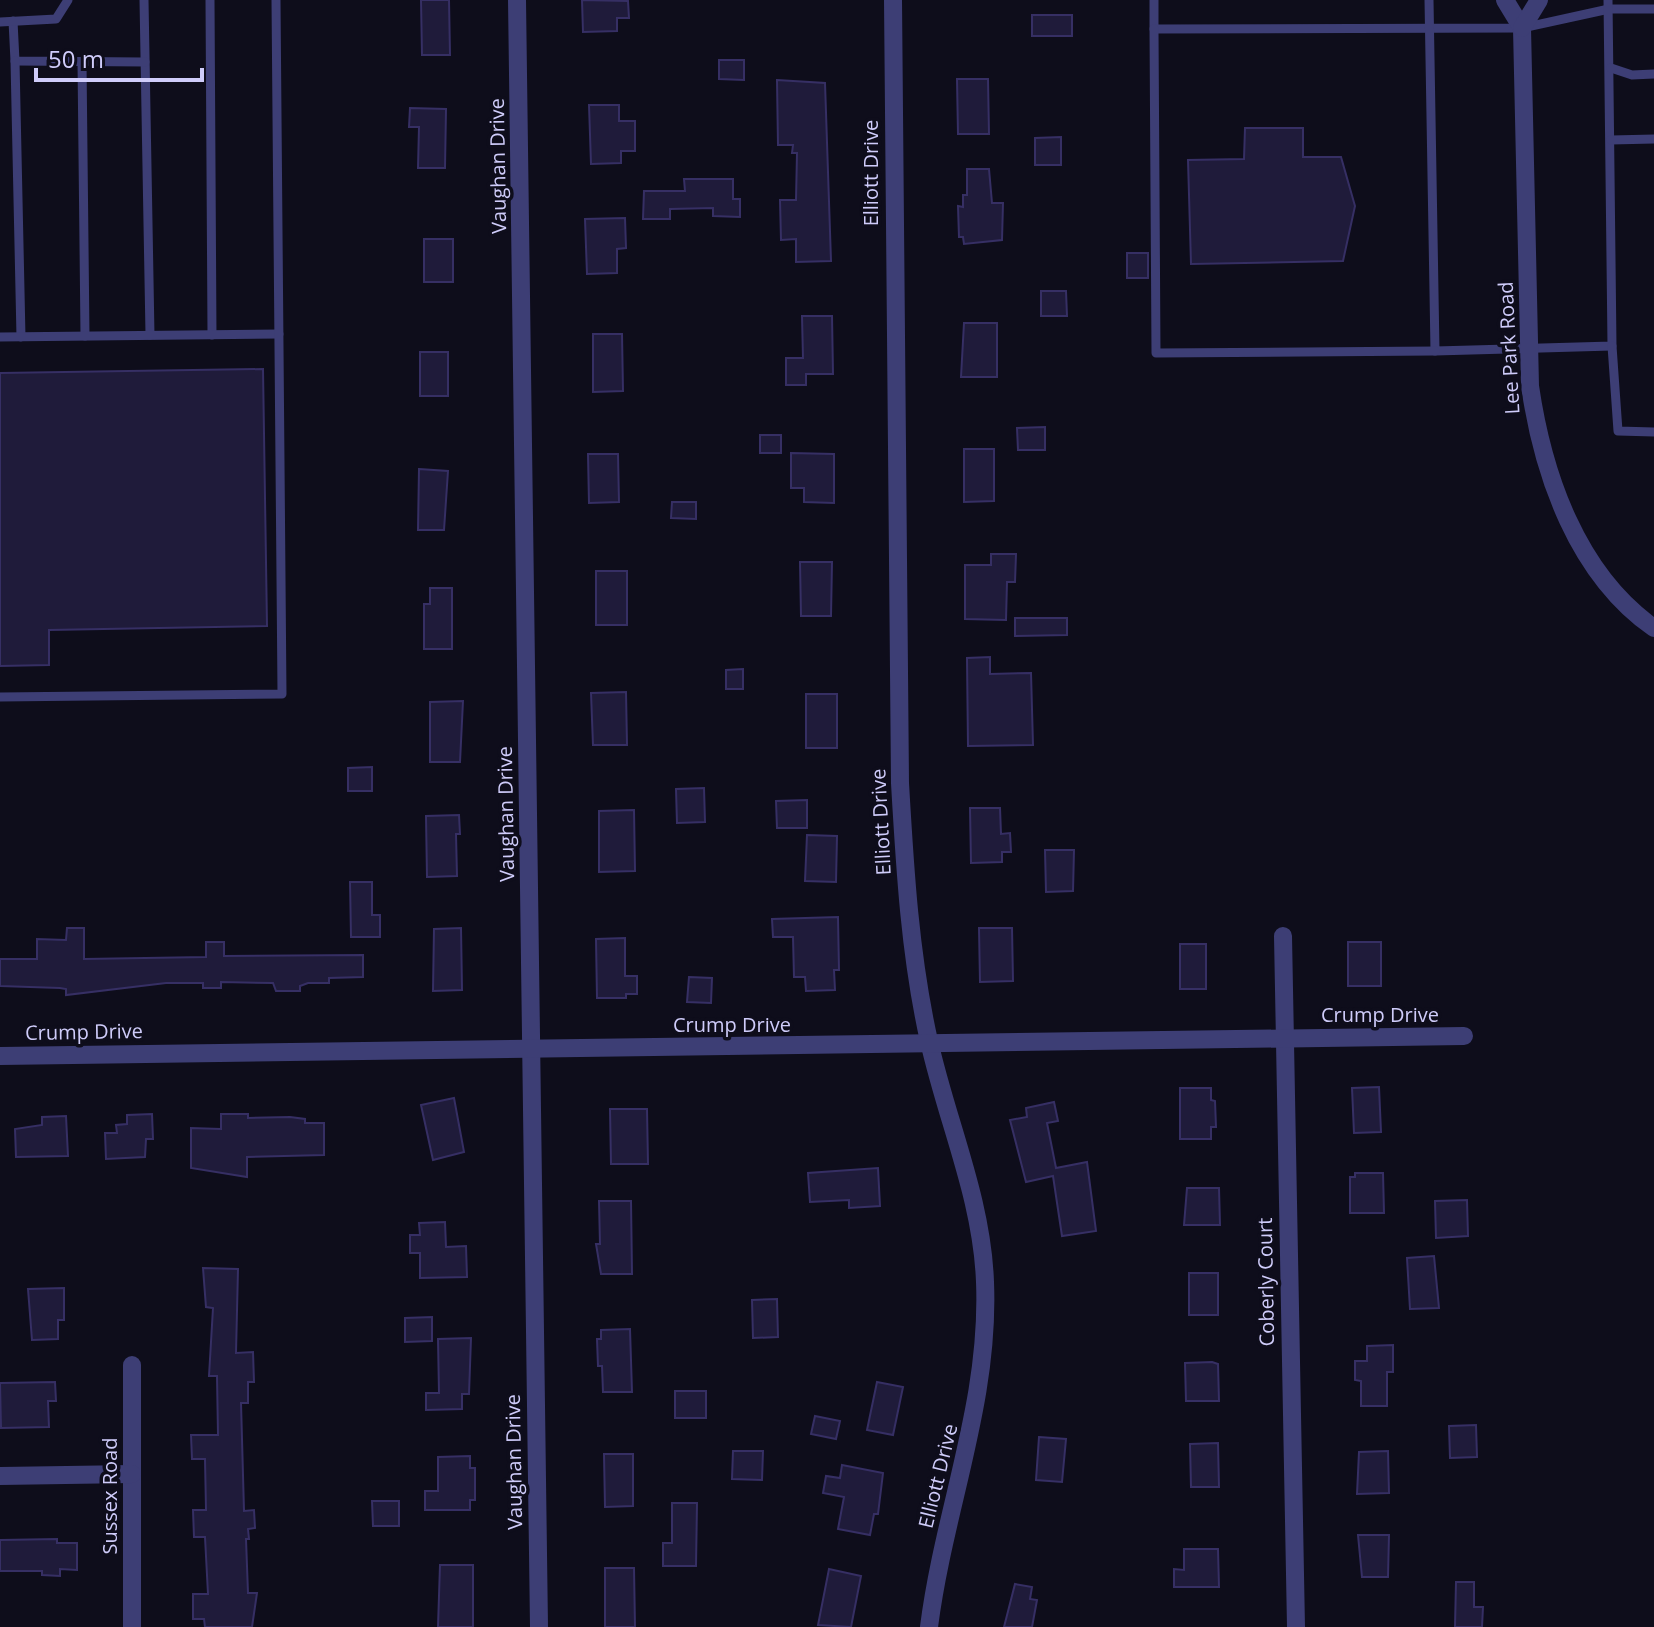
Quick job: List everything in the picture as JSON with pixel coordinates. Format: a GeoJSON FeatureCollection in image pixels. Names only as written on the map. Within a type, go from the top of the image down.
{"type":"FeatureCollection","features":[{"type":"Feature","properties":{"kind":"street","name":"Vaughan Drive"},"geometry":{"type":"LineString","coordinates":[[517,0],[539,1627]]}},
{"type":"Feature","properties":{"kind":"street","name":"Elliott Drive"},"geometry":{"type":"LineString","coordinates":[[893,0],[900,783],[915,975],[930,1044],[971,1187],[984,1265],[986,1319],[977,1410],[948,1521],[929,1627]]}},
{"type":"Feature","properties":{"kind":"street"},"geometry":{"type":"LineString","coordinates":[[1505,0],[1522,28],[1539,0]]}},
{"type":"Feature","properties":{"kind":"street","name":"Lee Park Road"},"geometry":{"type":"LineString","coordinates":[[1522,28],[1528,349],[1536,429],[1547,472],[1567,520],[1594,565],[1627,605],[1654,628]]}},
{"type":"Feature","properties":{"kind":"street","name":"Coberly Court"},"geometry":{"type":"LineString","coordinates":[[1283,936],[1296,1627]]}},
{"type":"Feature","properties":{"kind":"street","name":"Crump Drive"},"geometry":{"type":"LineString","coordinates":[[0,1056],[1464,1036]]}},
{"type":"Feature","properties":{"kind":"street","name":"Sussex Road"},"geometry":{"type":"LineString","coordinates":[[132,1365],[132,1627]]}},
{"type":"Feature","properties":{"kind":"street"},"geometry":{"type":"LineString","coordinates":[[0,1476],[132,1474]]}},
{"type":"Feature","properties":{"kind":"lane"},"geometry":{"type":"LineString","coordinates":[[0,22],[56,19],[68,0]]}},
{"type":"Feature","properties":{"kind":"lane"},"geometry":{"type":"LineString","coordinates":[[144,0],[150,335]]}},
{"type":"Feature","properties":{"kind":"lane"},"geometry":{"type":"LineString","coordinates":[[210,0],[212,335]]}},
{"type":"Feature","properties":{"kind":"lane"},"geometry":{"type":"LineString","coordinates":[[0,697],[282,694],[276,0]]}},
{"type":"Feature","properties":{"kind":"lane"},"geometry":{"type":"LineString","coordinates":[[1154,0],[1156,353],[1612,346]]}},
{"type":"Feature","properties":{"kind":"lane"},"geometry":{"type":"LineString","coordinates":[[1429,0],[1435,351]]}},
{"type":"Feature","properties":{"kind":"lane"},"geometry":{"type":"LineString","coordinates":[[1154,29],[1522,28],[1608,5],[1654,9]]}},
{"type":"Feature","properties":{"kind":"lane"},"geometry":{"type":"LineString","coordinates":[[1608,5],[1612,346],[1618,431],[1654,432]]}},
{"type":"Feature","properties":{"kind":"lane"},"geometry":{"type":"LineString","coordinates":[[13,21],[21,337]]}},
{"type":"Feature","properties":{"kind":"lane"},"geometry":{"type":"LineString","coordinates":[[15,61],[145,62]]}},
{"type":"Feature","properties":{"kind":"lane"},"geometry":{"type":"LineString","coordinates":[[82,62],[85,336]]}},
{"type":"Feature","properties":{"kind":"lane"},"geometry":{"type":"LineString","coordinates":[[1611,68],[1632,75],[1654,74]]}},
{"type":"Feature","properties":{"kind":"lane"},"geometry":{"type":"LineString","coordinates":[[1611,140],[1654,139]]}},
{"type":"Feature","properties":{"kind":"lane"},"geometry":{"type":"LineString","coordinates":[[0,337],[279,334]]}},
{"type":"Feature","properties":{"kind":"building"},"geometry":{"type":"Polygon","coordinates":[[[421,0],[449,0],[450,55],[422,55],[421,0]]]}},
{"type":"Feature","properties":{"kind":"building"},"geometry":{"type":"Polygon","coordinates":[[[582,0],[628,1],[629,18],[617,18],[617,31],[583,32],[582,0]]]}},
{"type":"Feature","properties":{"kind":"building"},"geometry":{"type":"Polygon","coordinates":[[[1032,15],[1072,15],[1072,36],[1032,36],[1032,15]]]}},
{"type":"Feature","properties":{"kind":"building"},"geometry":{"type":"Polygon","coordinates":[[[719,60],[744,60],[744,80],[719,79],[719,60]]]}},
{"type":"Feature","properties":{"kind":"building"},"geometry":{"type":"Polygon","coordinates":[[[957,79],[988,79],[989,134],[958,134],[957,79]]]}},
{"type":"Feature","properties":{"kind":"building"},"geometry":{"type":"Polygon","coordinates":[[[777,80],[825,83],[831,261],[796,262],[796,239],[781,240],[780,200],[796,200],[797,153],[792,153],[793,145],[778,145],[777,80]]]}},
{"type":"Feature","properties":{"kind":"building"},"geometry":{"type":"Polygon","coordinates":[[[589,105],[619,105],[619,121],[635,121],[635,151],[621,151],[621,163],[591,164],[589,105]]]}},
{"type":"Feature","properties":{"kind":"building"},"geometry":{"type":"Polygon","coordinates":[[[410,108],[446,109],[445,168],[418,168],[419,127],[409,127],[410,108]]]}},
{"type":"Feature","properties":{"kind":"building"},"geometry":{"type":"Polygon","coordinates":[[[1245,128],[1303,128],[1303,157],[1341,157],[1355,206],[1343,261],[1191,264],[1188,160],[1244,159],[1245,128]]]}},
{"type":"Feature","properties":{"kind":"building"},"geometry":{"type":"Polygon","coordinates":[[[1061,137],[1061,165],[1035,165],[1035,138],[1061,137]]]}},
{"type":"Feature","properties":{"kind":"building"},"geometry":{"type":"Polygon","coordinates":[[[967,169],[989,169],[992,203],[1003,203],[1002,240],[964,244],[963,237],[959,237],[958,206],[963,207],[963,195],[967,195],[967,169]]]}},
{"type":"Feature","properties":{"kind":"building"},"geometry":{"type":"Polygon","coordinates":[[[684,179],[733,179],[733,199],[740,199],[740,217],[713,216],[713,208],[670,209],[670,219],[643,219],[644,191],[685,191],[684,179]]]}},
{"type":"Feature","properties":{"kind":"building"},"geometry":{"type":"Polygon","coordinates":[[[625,218],[626,248],[617,249],[617,273],[587,274],[585,219],[625,218]]]}},
{"type":"Feature","properties":{"kind":"building"},"geometry":{"type":"Polygon","coordinates":[[[424,239],[453,239],[453,282],[424,282],[424,239]]]}},
{"type":"Feature","properties":{"kind":"building"},"geometry":{"type":"Polygon","coordinates":[[[1127,253],[1148,253],[1148,278],[1127,278],[1127,253]]]}},
{"type":"Feature","properties":{"kind":"building"},"geometry":{"type":"Polygon","coordinates":[[[1041,291],[1066,291],[1067,316],[1041,316],[1041,291]]]}},
{"type":"Feature","properties":{"kind":"building"},"geometry":{"type":"Polygon","coordinates":[[[802,316],[832,316],[833,374],[806,374],[806,385],[786,385],[786,358],[803,358],[802,316]]]}},
{"type":"Feature","properties":{"kind":"building"},"geometry":{"type":"Polygon","coordinates":[[[964,323],[997,323],[997,377],[961,377],[964,323]]]}},
{"type":"Feature","properties":{"kind":"building"},"geometry":{"type":"Polygon","coordinates":[[[593,334],[622,334],[623,391],[593,392],[593,334]]]}},
{"type":"Feature","properties":{"kind":"building"},"geometry":{"type":"Polygon","coordinates":[[[420,352],[448,352],[448,396],[420,396],[420,352]]]}},
{"type":"Feature","properties":{"kind":"building"},"geometry":{"type":"Polygon","coordinates":[[[263,369],[267,626],[49,630],[49,665],[0,666],[0,373],[263,369]]]}},
{"type":"Feature","properties":{"kind":"building"},"geometry":{"type":"Polygon","coordinates":[[[1045,427],[1045,450],[1018,450],[1017,428],[1045,427]]]}},
{"type":"Feature","properties":{"kind":"building"},"geometry":{"type":"Polygon","coordinates":[[[760,435],[781,435],[781,453],[760,453],[760,435]]]}},
{"type":"Feature","properties":{"kind":"building"},"geometry":{"type":"Polygon","coordinates":[[[964,449],[994,449],[994,501],[964,502],[964,449]]]}},
{"type":"Feature","properties":{"kind":"building"},"geometry":{"type":"Polygon","coordinates":[[[791,453],[834,454],[834,503],[804,502],[804,488],[791,488],[791,453]]]}},
{"type":"Feature","properties":{"kind":"building"},"geometry":{"type":"Polygon","coordinates":[[[588,454],[618,454],[619,502],[589,503],[588,454]]]}},
{"type":"Feature","properties":{"kind":"building"},"geometry":{"type":"Polygon","coordinates":[[[419,469],[448,471],[444,530],[418,530],[419,469]]]}},
{"type":"Feature","properties":{"kind":"building"},"geometry":{"type":"Polygon","coordinates":[[[672,502],[696,502],[696,519],[671,518],[672,502]]]}},
{"type":"Feature","properties":{"kind":"building"},"geometry":{"type":"Polygon","coordinates":[[[991,554],[1016,554],[1015,582],[1007,582],[1006,620],[965,619],[965,565],[991,565],[991,554]]]}},
{"type":"Feature","properties":{"kind":"building"},"geometry":{"type":"Polygon","coordinates":[[[800,562],[832,562],[831,616],[801,616],[800,562]]]}},
{"type":"Feature","properties":{"kind":"building"},"geometry":{"type":"Polygon","coordinates":[[[596,571],[627,571],[627,625],[596,625],[596,571]]]}},
{"type":"Feature","properties":{"kind":"building"},"geometry":{"type":"Polygon","coordinates":[[[430,588],[452,588],[452,649],[424,649],[424,604],[430,604],[430,588]]]}},
{"type":"Feature","properties":{"kind":"building"},"geometry":{"type":"Polygon","coordinates":[[[1015,618],[1067,618],[1067,635],[1015,636],[1015,618]]]}},
{"type":"Feature","properties":{"kind":"building"},"geometry":{"type":"Polygon","coordinates":[[[990,657],[990,674],[1031,673],[1033,745],[968,746],[967,658],[990,657]]]}},
{"type":"Feature","properties":{"kind":"building"},"geometry":{"type":"Polygon","coordinates":[[[743,669],[743,689],[726,689],[726,670],[743,669]]]}},
{"type":"Feature","properties":{"kind":"building"},"geometry":{"type":"Polygon","coordinates":[[[626,692],[627,745],[593,745],[591,693],[626,692]]]}},
{"type":"Feature","properties":{"kind":"building"},"geometry":{"type":"Polygon","coordinates":[[[806,694],[837,694],[837,748],[806,748],[806,694]]]}},
{"type":"Feature","properties":{"kind":"building"},"geometry":{"type":"Polygon","coordinates":[[[463,701],[460,762],[430,762],[430,702],[463,701]]]}},
{"type":"Feature","properties":{"kind":"building"},"geometry":{"type":"Polygon","coordinates":[[[372,767],[372,791],[348,791],[348,768],[372,767]]]}},
{"type":"Feature","properties":{"kind":"building"},"geometry":{"type":"Polygon","coordinates":[[[704,788],[705,822],[677,823],[676,789],[704,788]]]}},
{"type":"Feature","properties":{"kind":"building"},"geometry":{"type":"Polygon","coordinates":[[[807,800],[807,828],[777,828],[776,801],[807,800]]]}},
{"type":"Feature","properties":{"kind":"building"},"geometry":{"type":"Polygon","coordinates":[[[970,808],[1000,808],[1001,834],[1010,833],[1011,852],[1002,852],[1002,862],[971,863],[970,808]]]}},
{"type":"Feature","properties":{"kind":"building"},"geometry":{"type":"Polygon","coordinates":[[[634,810],[635,871],[599,872],[599,811],[634,810]]]}},
{"type":"Feature","properties":{"kind":"building"},"geometry":{"type":"Polygon","coordinates":[[[459,815],[457,876],[427,877],[426,816],[459,815]]]}},
{"type":"Feature","properties":{"kind":"building"},"geometry":{"type":"Polygon","coordinates":[[[807,835],[837,836],[836,882],[805,881],[807,835]]]}},
{"type":"Feature","properties":{"kind":"building"},"geometry":{"type":"Polygon","coordinates":[[[1045,850],[1074,850],[1073,891],[1046,892],[1045,850]]]}},
{"type":"Feature","properties":{"kind":"building"},"geometry":{"type":"Polygon","coordinates":[[[350,882],[372,882],[372,915],[380,915],[380,937],[351,937],[350,882]]]}},
{"type":"Feature","properties":{"kind":"building"},"geometry":{"type":"Polygon","coordinates":[[[838,917],[839,970],[834,970],[835,990],[806,991],[805,977],[794,977],[793,937],[773,937],[772,919],[838,917]]]}},
{"type":"Feature","properties":{"kind":"building"},"geometry":{"type":"Polygon","coordinates":[[[67,928],[84,928],[84,959],[206,957],[206,942],[224,942],[224,956],[363,955],[363,977],[329,978],[329,983],[300,986],[300,991],[276,991],[273,983],[221,982],[221,988],[203,988],[203,983],[166,983],[66,995],[66,989],[60,988],[0,986],[0,959],[37,959],[37,939],[66,940],[67,928]]]}},
{"type":"Feature","properties":{"kind":"building"},"geometry":{"type":"Polygon","coordinates":[[[461,928],[462,990],[433,991],[434,929],[461,928]]]}},
{"type":"Feature","properties":{"kind":"building"},"geometry":{"type":"Polygon","coordinates":[[[979,928],[1012,928],[1013,981],[980,982],[979,928]]]}},
{"type":"Feature","properties":{"kind":"building"},"geometry":{"type":"Polygon","coordinates":[[[625,938],[625,976],[637,976],[637,994],[626,994],[626,998],[597,998],[596,939],[625,938]]]}},
{"type":"Feature","properties":{"kind":"building"},"geometry":{"type":"Polygon","coordinates":[[[1348,942],[1381,942],[1381,986],[1348,986],[1348,942]]]}},
{"type":"Feature","properties":{"kind":"building"},"geometry":{"type":"Polygon","coordinates":[[[1180,944],[1206,944],[1206,989],[1180,989],[1180,944]]]}},
{"type":"Feature","properties":{"kind":"building"},"geometry":{"type":"Polygon","coordinates":[[[689,977],[712,978],[711,1003],[687,1002],[689,977]]]}},
{"type":"Feature","properties":{"kind":"building"},"geometry":{"type":"Polygon","coordinates":[[[1379,1087],[1381,1132],[1354,1133],[1352,1088],[1379,1087]]]}},
{"type":"Feature","properties":{"kind":"building"},"geometry":{"type":"Polygon","coordinates":[[[1180,1088],[1211,1088],[1216,1127],[1211,1127],[1211,1139],[1180,1139],[1180,1088]]]}},
{"type":"Feature","properties":{"kind":"building"},"geometry":{"type":"Polygon","coordinates":[[[454,1098],[464,1152],[433,1160],[421,1105],[454,1098]]]}},
{"type":"Feature","properties":{"kind":"building"},"geometry":{"type":"Polygon","coordinates":[[[1054,1102],[1058,1121],[1047,1123],[1056,1168],[1087,1162],[1096,1231],[1062,1236],[1053,1176],[1026,1182],[1010,1120],[1027,1117],[1026,1108],[1054,1102]]]}},
{"type":"Feature","properties":{"kind":"building"},"geometry":{"type":"Polygon","coordinates":[[[610,1109],[647,1109],[648,1164],[611,1164],[610,1109]]]}},
{"type":"Feature","properties":{"kind":"building"},"geometry":{"type":"Polygon","coordinates":[[[152,1114],[153,1139],[146,1139],[145,1157],[106,1159],[105,1133],[117,1133],[116,1125],[127,1124],[127,1115],[152,1114]]]}},
{"type":"Feature","properties":{"kind":"building"},"geometry":{"type":"Polygon","coordinates":[[[221,1114],[248,1114],[248,1118],[290,1117],[305,1119],[305,1123],[324,1123],[324,1155],[247,1157],[247,1177],[191,1168],[191,1128],[221,1129],[221,1114]]]}},
{"type":"Feature","properties":{"kind":"building"},"geometry":{"type":"Polygon","coordinates":[[[66,1116],[68,1156],[16,1157],[15,1129],[42,1125],[42,1117],[66,1116]]]}},
{"type":"Feature","properties":{"kind":"building"},"geometry":{"type":"Polygon","coordinates":[[[878,1168],[880,1206],[849,1208],[849,1200],[810,1202],[808,1173],[878,1168]]]}},
{"type":"Feature","properties":{"kind":"building"},"geometry":{"type":"Polygon","coordinates":[[[1355,1173],[1383,1173],[1384,1213],[1350,1213],[1350,1177],[1355,1177],[1355,1173]]]}},
{"type":"Feature","properties":{"kind":"building"},"geometry":{"type":"Polygon","coordinates":[[[1187,1188],[1219,1188],[1220,1225],[1184,1225],[1187,1188]]]}},
{"type":"Feature","properties":{"kind":"building"},"geometry":{"type":"Polygon","coordinates":[[[1467,1200],[1468,1236],[1436,1238],[1435,1201],[1467,1200]]]}},
{"type":"Feature","properties":{"kind":"building"},"geometry":{"type":"Polygon","coordinates":[[[599,1201],[631,1201],[632,1274],[601,1274],[596,1244],[600,1244],[599,1201]]]}},
{"type":"Feature","properties":{"kind":"building"},"geometry":{"type":"Polygon","coordinates":[[[445,1222],[446,1247],[466,1246],[467,1277],[420,1278],[420,1253],[410,1253],[410,1235],[420,1235],[419,1223],[445,1222]]]}},
{"type":"Feature","properties":{"kind":"building"},"geometry":{"type":"Polygon","coordinates":[[[1434,1256],[1439,1308],[1410,1309],[1407,1258],[1434,1256]]]}},
{"type":"Feature","properties":{"kind":"building"},"geometry":{"type":"Polygon","coordinates":[[[203,1268],[238,1269],[236,1353],[253,1352],[254,1382],[248,1382],[248,1403],[241,1403],[244,1511],[254,1510],[255,1528],[248,1529],[249,1539],[246,1539],[248,1593],[257,1593],[252,1627],[205,1627],[204,1619],[193,1619],[193,1594],[208,1594],[205,1537],[194,1537],[193,1510],[206,1510],[205,1459],[192,1459],[191,1435],[218,1435],[217,1376],[209,1376],[213,1308],[206,1307],[203,1268]]]}},
{"type":"Feature","properties":{"kind":"building"},"geometry":{"type":"Polygon","coordinates":[[[1189,1273],[1218,1273],[1218,1315],[1189,1315],[1189,1273]]]}},
{"type":"Feature","properties":{"kind":"building"},"geometry":{"type":"Polygon","coordinates":[[[64,1288],[64,1320],[58,1320],[58,1339],[32,1340],[28,1289],[64,1288]]]}},
{"type":"Feature","properties":{"kind":"building"},"geometry":{"type":"Polygon","coordinates":[[[777,1299],[778,1337],[753,1338],[752,1300],[777,1299]]]}},
{"type":"Feature","properties":{"kind":"building"},"geometry":{"type":"Polygon","coordinates":[[[432,1317],[432,1341],[405,1342],[405,1318],[432,1317]]]}},
{"type":"Feature","properties":{"kind":"building"},"geometry":{"type":"Polygon","coordinates":[[[630,1329],[632,1392],[603,1392],[597,1339],[601,1339],[601,1330],[630,1329]]]}},
{"type":"Feature","properties":{"kind":"building"},"geometry":{"type":"Polygon","coordinates":[[[471,1338],[469,1394],[462,1394],[462,1409],[426,1410],[426,1393],[439,1393],[438,1339],[471,1338]]]}},
{"type":"Feature","properties":{"kind":"building"},"geometry":{"type":"Polygon","coordinates":[[[1393,1345],[1393,1372],[1387,1372],[1387,1406],[1361,1406],[1361,1381],[1355,1380],[1355,1361],[1367,1361],[1367,1346],[1393,1345]]]}},
{"type":"Feature","properties":{"kind":"building"},"geometry":{"type":"Polygon","coordinates":[[[1185,1363],[1218,1364],[1219,1401],[1186,1401],[1185,1363]]]}},
{"type":"Feature","properties":{"kind":"building"},"geometry":{"type":"Polygon","coordinates":[[[55,1382],[56,1401],[48,1401],[49,1427],[1,1428],[0,1383],[55,1382]]]}},
{"type":"Feature","properties":{"kind":"building"},"geometry":{"type":"Polygon","coordinates":[[[877,1382],[903,1387],[893,1435],[867,1430],[877,1382]]]}},
{"type":"Feature","properties":{"kind":"building"},"geometry":{"type":"Polygon","coordinates":[[[675,1391],[706,1391],[706,1418],[675,1418],[675,1391]]]}},
{"type":"Feature","properties":{"kind":"building"},"geometry":{"type":"Polygon","coordinates":[[[815,1416],[840,1421],[836,1439],[811,1434],[815,1416]]]}},
{"type":"Feature","properties":{"kind":"building"},"geometry":{"type":"Polygon","coordinates":[[[1476,1425],[1477,1457],[1450,1458],[1449,1426],[1476,1425]]]}},
{"type":"Feature","properties":{"kind":"building"},"geometry":{"type":"Polygon","coordinates":[[[1039,1437],[1066,1439],[1062,1482],[1036,1480],[1039,1437]]]}},
{"type":"Feature","properties":{"kind":"building"},"geometry":{"type":"Polygon","coordinates":[[[1218,1443],[1219,1487],[1191,1487],[1190,1444],[1218,1443]]]}},
{"type":"Feature","properties":{"kind":"building"},"geometry":{"type":"Polygon","coordinates":[[[733,1451],[763,1451],[762,1480],[732,1479],[733,1451]]]}},
{"type":"Feature","properties":{"kind":"building"},"geometry":{"type":"Polygon","coordinates":[[[1388,1451],[1389,1493],[1357,1494],[1359,1452],[1388,1451]]]}},
{"type":"Feature","properties":{"kind":"building"},"geometry":{"type":"Polygon","coordinates":[[[604,1454],[633,1454],[633,1506],[605,1507],[604,1454]]]}},
{"type":"Feature","properties":{"kind":"building"},"geometry":{"type":"Polygon","coordinates":[[[470,1456],[470,1468],[475,1468],[475,1500],[470,1500],[470,1510],[425,1510],[425,1491],[438,1491],[438,1457],[470,1456]]]}},
{"type":"Feature","properties":{"kind":"building"},"geometry":{"type":"Polygon","coordinates":[[[842,1465],[883,1473],[878,1514],[874,1514],[870,1535],[838,1529],[844,1497],[823,1493],[826,1476],[840,1478],[842,1465]]]}},
{"type":"Feature","properties":{"kind":"building"},"geometry":{"type":"Polygon","coordinates":[[[372,1501],[399,1501],[399,1526],[373,1526],[372,1501]]]}},
{"type":"Feature","properties":{"kind":"building"},"geometry":{"type":"Polygon","coordinates":[[[672,1503],[697,1503],[696,1566],[663,1566],[663,1543],[672,1543],[672,1503]]]}},
{"type":"Feature","properties":{"kind":"building"},"geometry":{"type":"Polygon","coordinates":[[[1358,1535],[1389,1535],[1388,1577],[1362,1577],[1358,1535]]]}},
{"type":"Feature","properties":{"kind":"building"},"geometry":{"type":"Polygon","coordinates":[[[57,1539],[57,1543],[77,1543],[77,1570],[60,1569],[60,1576],[42,1575],[42,1571],[0,1571],[0,1540],[57,1539]]]}},
{"type":"Feature","properties":{"kind":"building"},"geometry":{"type":"Polygon","coordinates":[[[1184,1549],[1218,1549],[1219,1587],[1174,1587],[1174,1569],[1184,1570],[1184,1549]]]}},
{"type":"Feature","properties":{"kind":"building"},"geometry":{"type":"Polygon","coordinates":[[[440,1565],[473,1565],[473,1627],[438,1627],[440,1565]]]}},
{"type":"Feature","properties":{"kind":"building"},"geometry":{"type":"Polygon","coordinates":[[[605,1568],[634,1568],[635,1627],[605,1627],[605,1568]]]}},
{"type":"Feature","properties":{"kind":"building"},"geometry":{"type":"Polygon","coordinates":[[[829,1569],[861,1576],[851,1627],[818,1625],[829,1569]]]}},
{"type":"Feature","properties":{"kind":"building"},"geometry":{"type":"Polygon","coordinates":[[[1456,1582],[1474,1582],[1474,1607],[1483,1607],[1482,1627],[1455,1627],[1456,1582]]]}},
{"type":"Feature","properties":{"kind":"building"},"geometry":{"type":"Polygon","coordinates":[[[1015,1584],[1032,1587],[1030,1599],[1037,1600],[1032,1627],[1004,1627],[1015,1584]]]}}]}
